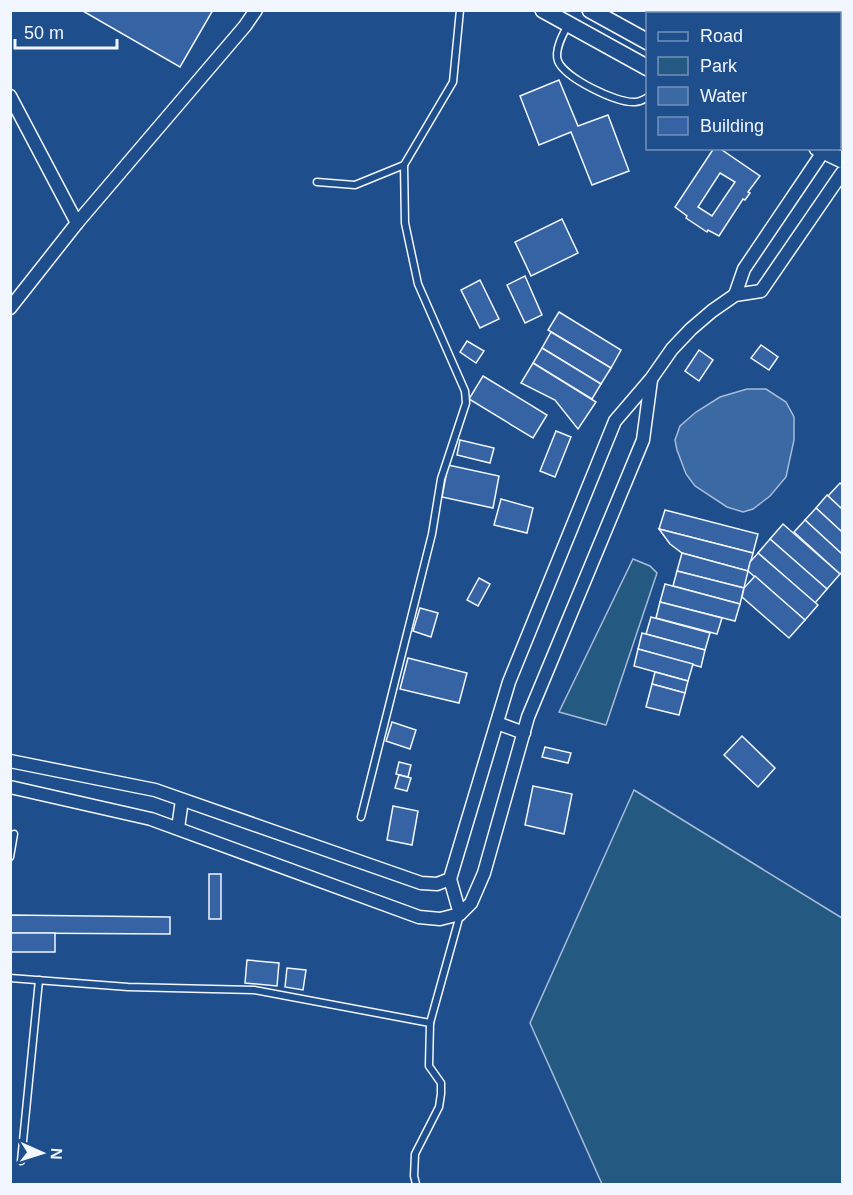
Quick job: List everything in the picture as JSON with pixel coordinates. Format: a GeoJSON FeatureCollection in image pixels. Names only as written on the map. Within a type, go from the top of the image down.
{"type":"FeatureCollection","features":[{"type":"Feature","properties":{"kind":"street"},"geometry":{"type":"LineString","coordinates":[[10,308],[77,223],[256,10]]}},
{"type":"Feature","properties":{"kind":"street"},"geometry":{"type":"LineString","coordinates":[[543,10],[646,67]]}},
{"type":"Feature","properties":{"kind":"street"},"geometry":{"type":"LineString","coordinates":[[590,10],[646,41]]}},
{"type":"Feature","properties":{"kind":"street"},"geometry":{"type":"LineString","coordinates":[[10,96],[77,223]]}},
{"type":"Feature","properties":{"kind":"street"},"geometry":{"type":"LineString","coordinates":[[735,295],[744,269],[820,150],[843,160]]}},
{"type":"Feature","properties":{"kind":"street"},"geometry":{"type":"LineString","coordinates":[[460,914],[450,879],[509,682],[615,421],[651,379],[672,349],[691,329],[735,295],[761,291],[843,173]]}},
{"type":"Feature","properties":{"kind":"street"},"geometry":{"type":"LineString","coordinates":[[10,787],[152,819],[419,916],[440,919],[460,914],[471,903],[484,873],[528,717],[643,440],[651,379]]}},
{"type":"Feature","properties":{"kind":"street"},"geometry":{"type":"LineString","coordinates":[[497,723],[524,733]]}},
{"type":"Feature","properties":{"kind":"street"},"geometry":{"type":"LineString","coordinates":[[10,761],[155,790],[421,883],[437,884],[450,879]]}},
{"type":"Feature","properties":{"kind":"street"},"geometry":{"type":"LineString","coordinates":[[178,828],[182,800]]}},
{"type":"Feature","properties":{"kind":"lane"},"geometry":{"type":"LineString","coordinates":[[362,817],[432,534],[441,479],[466,403],[465,391],[418,284],[405,223],[404,165],[453,82],[460,10]]}},
{"type":"Feature","properties":{"kind":"lane"},"geometry":{"type":"LineString","coordinates":[[568,25],[561,38],[557,54],[558,62],[572,75],[596,90],[627,101],[639,102],[646,99]]}},
{"type":"Feature","properties":{"kind":"lane"},"geometry":{"type":"LineString","coordinates":[[317,182],[355,185],[404,165]]}},
{"type":"Feature","properties":{"kind":"lane"},"geometry":{"type":"LineString","coordinates":[[10,857],[14,834]]}},
{"type":"Feature","properties":{"kind":"lane"},"geometry":{"type":"LineString","coordinates":[[416,1185],[414,1176],[416,1154],[439,1107],[441,1094],[441,1083],[429,1066],[430,1023],[460,914]]}},
{"type":"Feature","properties":{"kind":"lane"},"geometry":{"type":"LineString","coordinates":[[10,978],[128,987],[254,990],[430,1023]]}},
{"type":"Feature","properties":{"kind":"lane"},"geometry":{"type":"LineString","coordinates":[[21,1161],[39,980]]}},
{"type":"Feature","properties":{"kind":"green space"},"geometry":{"type":"Polygon","coordinates":[[[633,559],[650,566],[657,573],[606,725],[559,712],[633,559]]]}},
{"type":"Feature","properties":{"kind":"green space"},"geometry":{"type":"Polygon","coordinates":[[[634,790],[842,918],[842,1184],[602,1184],[530,1023],[634,790]]]}},
{"type":"Feature","properties":{"kind":"water"},"geometry":{"type":"Polygon","coordinates":[[[747,389],[766,389],[786,402],[794,417],[794,440],[786,477],[770,496],[753,509],[743,512],[727,507],[695,486],[686,474],[675,440],[680,426],[696,412],[720,397],[747,389]]]}},
{"type":"Feature","properties":{"kind":"building"},"geometry":{"type":"Polygon","coordinates":[[[81,10],[213,10],[180,67],[81,10]]]}},
{"type":"Feature","properties":{"kind":"building"},"geometry":{"type":"Polygon","coordinates":[[[841,76],[842,77],[841,102],[841,76]]]}},
{"type":"Feature","properties":{"kind":"building"},"geometry":{"type":"Polygon","coordinates":[[[559,80],[578,126],[608,115],[629,171],[592,185],[571,132],[539,145],[520,96],[559,80]]]}},
{"type":"Feature","properties":{"kind":"building"},"geometry":{"type":"Polygon","coordinates":[[[841,106],[842,106],[841,133],[841,106]]]}},
{"type":"Feature","properties":{"kind":"building"},"geometry":{"type":"Polygon","coordinates":[[[713,150],[722,150],[760,176],[719,236],[708,230],[707,232],[686,218],[687,216],[675,207],[713,150]],[[720,173],[698,207],[712,216],[735,182],[720,173]]]}},
{"type":"Feature","properties":{"kind":"building"},"geometry":{"type":"Polygon","coordinates":[[[562,219],[578,253],[531,276],[515,242],[562,219]]]}},
{"type":"Feature","properties":{"kind":"building"},"geometry":{"type":"Polygon","coordinates":[[[525,276],[542,315],[525,323],[507,285],[525,276]]]}},
{"type":"Feature","properties":{"kind":"building"},"geometry":{"type":"Polygon","coordinates":[[[480,280],[499,319],[480,328],[461,290],[480,280]]]}},
{"type":"Feature","properties":{"kind":"building"},"geometry":{"type":"Polygon","coordinates":[[[559,312],[621,350],[611,368],[548,330],[559,312]]]}},
{"type":"Feature","properties":{"kind":"building"},"geometry":{"type":"Polygon","coordinates":[[[551,332],[611,368],[601,384],[542,348],[551,332]]]}},
{"type":"Feature","properties":{"kind":"building"},"geometry":{"type":"Polygon","coordinates":[[[467,341],[484,351],[476,363],[460,352],[467,341]]]}},
{"type":"Feature","properties":{"kind":"building"},"geometry":{"type":"Polygon","coordinates":[[[761,345],[778,357],[769,370],[751,358],[761,345]]]}},
{"type":"Feature","properties":{"kind":"building"},"geometry":{"type":"Polygon","coordinates":[[[542,348],[601,384],[592,399],[533,363],[542,348]]]}},
{"type":"Feature","properties":{"kind":"building"},"geometry":{"type":"Polygon","coordinates":[[[699,350],[713,360],[699,381],[685,371],[699,350]]]}},
{"type":"Feature","properties":{"kind":"building"},"geometry":{"type":"Polygon","coordinates":[[[533,363],[596,402],[578,429],[555,400],[521,383],[533,363]]]}},
{"type":"Feature","properties":{"kind":"building"},"geometry":{"type":"Polygon","coordinates":[[[483,376],[547,415],[533,438],[469,399],[483,376]]]}},
{"type":"Feature","properties":{"kind":"building"},"geometry":{"type":"Polygon","coordinates":[[[556,431],[571,437],[555,477],[540,471],[556,431]]]}},
{"type":"Feature","properties":{"kind":"building"},"geometry":{"type":"Polygon","coordinates":[[[460,440],[494,448],[490,463],[457,455],[460,440]]]}},
{"type":"Feature","properties":{"kind":"building"},"geometry":{"type":"Polygon","coordinates":[[[448,465],[499,476],[493,508],[442,497],[448,465]]]}},
{"type":"Feature","properties":{"kind":"building"},"geometry":{"type":"Polygon","coordinates":[[[840,483],[842,485],[842,509],[828,496],[840,483]]]}},
{"type":"Feature","properties":{"kind":"building"},"geometry":{"type":"Polygon","coordinates":[[[827,495],[842,509],[842,532],[816,508],[827,495]]]}},
{"type":"Feature","properties":{"kind":"building"},"geometry":{"type":"Polygon","coordinates":[[[501,499],[533,508],[527,533],[494,525],[501,499]]]}},
{"type":"Feature","properties":{"kind":"building"},"geometry":{"type":"Polygon","coordinates":[[[816,508],[842,532],[842,554],[805,520],[816,508]]]}},
{"type":"Feature","properties":{"kind":"building"},"geometry":{"type":"Polygon","coordinates":[[[665,510],[758,534],[753,553],[659,529],[665,510]]]}},
{"type":"Feature","properties":{"kind":"building"},"geometry":{"type":"Polygon","coordinates":[[[805,520],[842,554],[840,574],[794,532],[805,520]]]}},
{"type":"Feature","properties":{"kind":"building"},"geometry":{"type":"Polygon","coordinates":[[[783,524],[840,574],[827,589],[770,539],[783,524]]]}},
{"type":"Feature","properties":{"kind":"building"},"geometry":{"type":"Polygon","coordinates":[[[659,529],[753,553],[748,571],[682,553],[670,544],[659,529]]]}},
{"type":"Feature","properties":{"kind":"building"},"geometry":{"type":"Polygon","coordinates":[[[770,539],[827,589],[815,603],[758,553],[770,539]]]}},
{"type":"Feature","properties":{"kind":"building"},"geometry":{"type":"Polygon","coordinates":[[[682,553],[748,571],[744,588],[677,571],[682,553]]]}},
{"type":"Feature","properties":{"kind":"building"},"geometry":{"type":"Polygon","coordinates":[[[758,553],[818,605],[805,620],[748,571],[750,562],[758,553]]]}},
{"type":"Feature","properties":{"kind":"building"},"geometry":{"type":"Polygon","coordinates":[[[677,571],[744,588],[740,604],[673,586],[677,571]]]}},
{"type":"Feature","properties":{"kind":"building"},"geometry":{"type":"Polygon","coordinates":[[[755,576],[805,620],[789,638],[742,597],[744,588],[755,576]]]}},
{"type":"Feature","properties":{"kind":"building"},"geometry":{"type":"Polygon","coordinates":[[[479,578],[490,584],[478,606],[467,600],[479,578]]]}},
{"type":"Feature","properties":{"kind":"building"},"geometry":{"type":"Polygon","coordinates":[[[665,584],[740,604],[735,621],[660,602],[665,584]]]}},
{"type":"Feature","properties":{"kind":"building"},"geometry":{"type":"Polygon","coordinates":[[[660,602],[722,618],[717,634],[656,618],[660,602]]]}},
{"type":"Feature","properties":{"kind":"building"},"geometry":{"type":"Polygon","coordinates":[[[420,608],[438,613],[431,637],[413,631],[420,608]]]}},
{"type":"Feature","properties":{"kind":"building"},"geometry":{"type":"Polygon","coordinates":[[[651,617],[710,633],[705,650],[646,634],[651,617]]]}},
{"type":"Feature","properties":{"kind":"building"},"geometry":{"type":"Polygon","coordinates":[[[642,633],[705,650],[701,667],[638,649],[642,633]]]}},
{"type":"Feature","properties":{"kind":"building"},"geometry":{"type":"Polygon","coordinates":[[[638,649],[693,664],[688,681],[634,666],[638,649]]]}},
{"type":"Feature","properties":{"kind":"building"},"geometry":{"type":"Polygon","coordinates":[[[408,658],[467,673],[459,703],[400,689],[408,658]]]}},
{"type":"Feature","properties":{"kind":"building"},"geometry":{"type":"Polygon","coordinates":[[[655,672],[688,681],[685,693],[652,684],[655,672]]]}},
{"type":"Feature","properties":{"kind":"building"},"geometry":{"type":"Polygon","coordinates":[[[652,684],[685,693],[679,715],[646,707],[652,684]]]}},
{"type":"Feature","properties":{"kind":"building"},"geometry":{"type":"Polygon","coordinates":[[[392,722],[416,730],[410,749],[386,741],[392,722]]]}},
{"type":"Feature","properties":{"kind":"building"},"geometry":{"type":"Polygon","coordinates":[[[742,736],[775,768],[758,787],[724,755],[742,736]]]}},
{"type":"Feature","properties":{"kind":"building"},"geometry":{"type":"Polygon","coordinates":[[[545,747],[571,753],[568,763],[542,757],[545,747]]]}},
{"type":"Feature","properties":{"kind":"building"},"geometry":{"type":"Polygon","coordinates":[[[399,762],[411,765],[408,777],[396,774],[399,762]]]}},
{"type":"Feature","properties":{"kind":"building"},"geometry":{"type":"Polygon","coordinates":[[[399,775],[411,778],[407,791],[395,788],[399,775]]]}},
{"type":"Feature","properties":{"kind":"building"},"geometry":{"type":"Polygon","coordinates":[[[533,786],[572,794],[564,834],[525,825],[533,786]]]}},
{"type":"Feature","properties":{"kind":"building"},"geometry":{"type":"Polygon","coordinates":[[[393,806],[418,811],[412,845],[387,840],[393,806]]]}},
{"type":"Feature","properties":{"kind":"building"},"geometry":{"type":"Polygon","coordinates":[[[209,874],[221,874],[221,919],[209,919],[209,874]]]}},
{"type":"Feature","properties":{"kind":"building"},"geometry":{"type":"Polygon","coordinates":[[[10,915],[170,917],[170,934],[10,933],[10,915]]]}},
{"type":"Feature","properties":{"kind":"building"},"geometry":{"type":"Polygon","coordinates":[[[10,933],[55,933],[55,952],[10,952],[10,933]]]}},
{"type":"Feature","properties":{"kind":"building"},"geometry":{"type":"Polygon","coordinates":[[[247,960],[279,963],[277,986],[245,983],[247,960]]]}},
{"type":"Feature","properties":{"kind":"building"},"geometry":{"type":"Polygon","coordinates":[[[287,968],[306,970],[303,990],[285,987],[287,968]]]}}]}
